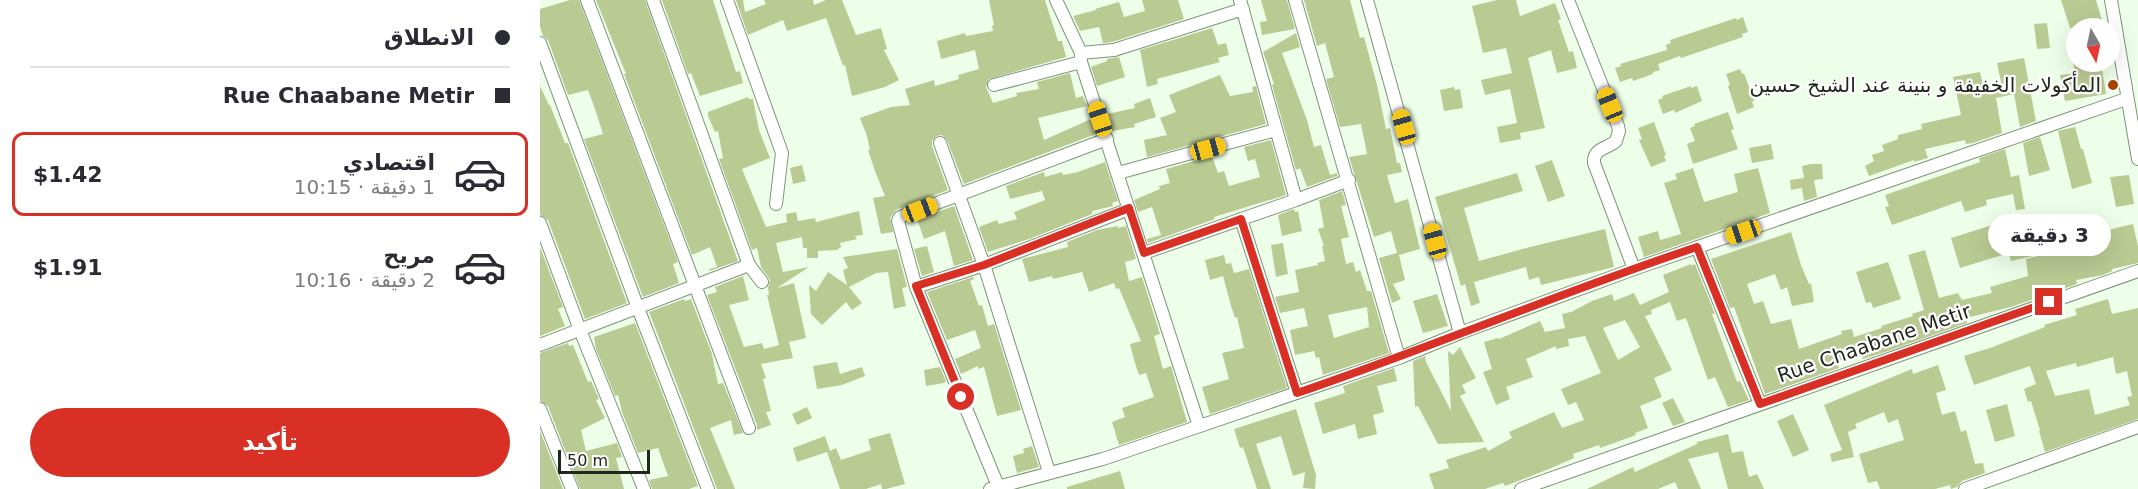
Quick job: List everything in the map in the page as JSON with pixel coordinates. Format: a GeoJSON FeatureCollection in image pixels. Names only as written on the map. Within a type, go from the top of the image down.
{"type":"FeatureCollection","features":[{"type":"Feature","properties":{"kind":"street"},"geometry":{"type":"LineString","coordinates":[[587,0],[749,428]]}},
{"type":"Feature","properties":{"kind":"street"},"geometry":{"type":"LineString","coordinates":[[653,0],[749,265],[762,282]]}},
{"type":"Feature","properties":{"kind":"street"},"geometry":{"type":"LineString","coordinates":[[727,0],[782,153],[776,204]]}},
{"type":"Feature","properties":{"kind":"street"},"geometry":{"type":"LineString","coordinates":[[1056,0],[1081,57],[1199,426]]}},
{"type":"Feature","properties":{"kind":"street"},"geometry":{"type":"LineString","coordinates":[[1295,0],[1399,358]]}},
{"type":"Feature","properties":{"kind":"street"},"geometry":{"type":"LineString","coordinates":[[1367,0],[1460,333]]}},
{"type":"Feature","properties":{"kind":"street"},"geometry":{"type":"LineString","coordinates":[[1568,0],[1618,126],[1617,141],[1598,150],[1594,163],[1634,269]]}},
{"type":"Feature","properties":{"kind":"street"},"geometry":{"type":"LineString","coordinates":[[2111,0],[2138,154]]}},
{"type":"Feature","properties":{"kind":"street"},"geometry":{"type":"LineString","coordinates":[[994,85],[1081,57],[1114,50],[1241,5],[1296,201]]}},
{"type":"Feature","properties":{"kind":"street"},"geometry":{"type":"LineString","coordinates":[[540,43],[708,489]]}},
{"type":"Feature","properties":{"kind":"street"},"geometry":{"type":"LineString","coordinates":[[1107,139],[900,217],[897,221],[916,286],[994,488],[1103,459],[1399,358],[1634,269],[2127,99]]}},
{"type":"Feature","properties":{"kind":"street"},"geometry":{"type":"LineString","coordinates":[[1118,173],[1276,130]]}},
{"type":"Feature","properties":{"kind":"street"},"geometry":{"type":"LineString","coordinates":[[940,143],[984,265],[1049,472]]}},
{"type":"Feature","properties":{"kind":"street"},"geometry":{"type":"LineString","coordinates":[[1144,253],[1296,201],[1349,180]]}},
{"type":"Feature","properties":{"kind":"street"},"geometry":{"type":"LineString","coordinates":[[916,286],[984,265],[1129,208]]}},
{"type":"Feature","properties":{"kind":"street"},"geometry":{"type":"LineString","coordinates":[[1241,219],[1297,393]]}},
{"type":"Feature","properties":{"kind":"street"},"geometry":{"type":"LineString","coordinates":[[540,223],[644,489]]}},
{"type":"Feature","properties":{"kind":"street"},"geometry":{"type":"LineString","coordinates":[[1697,247],[1760,404]]}},
{"type":"Feature","properties":{"kind":"street"},"geometry":{"type":"LineString","coordinates":[[540,345],[749,265]]}},
{"type":"Feature","properties":{"kind":"street","name":"Rue Chaabane Metir"},"geometry":{"type":"LineString","coordinates":[[1521,489],[2138,271]]}},
{"type":"Feature","properties":{"kind":"street"},"geometry":{"type":"LineString","coordinates":[[540,409],[572,489]]}},
{"type":"Feature","properties":{"kind":"street"},"geometry":{"type":"LineString","coordinates":[[1965,489],[2138,427]]}},
{"type":"Feature","properties":{"kind":"building"},"geometry":{"type":"Polygon","coordinates":[[[570,0],[579,0],[678,262],[673,264],[679,283],[643,297],[584,139],[603,134],[588,90],[568,95],[548,40],[543,36],[540,27],[540,9],[570,0]]]}},
{"type":"Feature","properties":{"kind":"building"},"geometry":{"type":"Polygon","coordinates":[[[596,0],[645,0],[738,261],[709,271],[717,267],[710,247],[692,255],[624,74],[626,74],[596,0]]]}},
{"type":"Feature","properties":{"kind":"building"},"geometry":{"type":"Polygon","coordinates":[[[662,0],[713,0],[736,72],[740,71],[743,83],[700,96],[691,73],[688,74],[662,0]]]}},
{"type":"Feature","properties":{"kind":"building"},"geometry":{"type":"Polygon","coordinates":[[[736,0],[743,0],[745,12],[766,4],[764,0],[813,0],[814,5],[826,0],[842,0],[856,35],[881,28],[887,49],[884,50],[899,80],[885,87],[852,96],[845,65],[843,66],[826,18],[787,31],[783,20],[748,35],[736,0]]]}},
{"type":"Feature","properties":{"kind":"building"},"geometry":{"type":"Polygon","coordinates":[[[989,0],[1045,0],[1058,41],[1062,41],[1066,57],[989,79],[986,87],[993,103],[1017,96],[1016,93],[1039,89],[1037,82],[1070,73],[1076,98],[1083,96],[1087,106],[1038,118],[1044,140],[1091,119],[1096,134],[964,184],[947,140],[942,135],[937,136],[932,141],[932,146],[948,190],[896,210],[890,218],[893,232],[881,234],[873,198],[885,196],[868,150],[870,150],[867,136],[860,118],[891,107],[910,105],[905,89],[934,80],[935,86],[959,79],[958,75],[979,69],[975,50],[941,59],[937,41],[965,33],[966,36],[993,31],[989,0]]]}},
{"type":"Feature","properties":{"kind":"building"},"geometry":{"type":"Polygon","coordinates":[[[1142,0],[1178,0],[1184,19],[1103,43],[1099,27],[1080,31],[1073,16],[1119,2],[1124,17],[1145,11],[1142,0]]]}},
{"type":"Feature","properties":{"kind":"building"},"geometry":{"type":"Polygon","coordinates":[[[1261,0],[1287,0],[1295,29],[1262,35],[1260,22],[1267,21],[1261,0]]]}},
{"type":"Feature","properties":{"kind":"building"},"geometry":{"type":"Polygon","coordinates":[[[1304,0],[1350,0],[1360,38],[1364,37],[1386,129],[1390,128],[1397,163],[1400,163],[1402,172],[1387,175],[1395,203],[1408,199],[1420,249],[1399,255],[1405,280],[1393,284],[1401,299],[1392,303],[1379,258],[1397,253],[1391,231],[1374,237],[1349,157],[1367,154],[1361,124],[1340,127],[1326,79],[1334,77],[1325,43],[1317,46],[1304,0]]]}},
{"type":"Feature","properties":{"kind":"building"},"geometry":{"type":"Polygon","coordinates":[[[1497,0],[1516,0],[1520,16],[1555,3],[1561,19],[1558,20],[1569,52],[1573,51],[1577,68],[1557,73],[1551,50],[1528,58],[1545,128],[1520,133],[1521,139],[1500,143],[1497,127],[1517,123],[1510,89],[1485,95],[1481,80],[1512,73],[1506,48],[1483,53],[1472,6],[1497,0]]]}},
{"type":"Feature","properties":{"kind":"building"},"geometry":{"type":"Polygon","coordinates":[[[2061,0],[2096,0],[2101,18],[2067,18],[2061,0]]]}},
{"type":"Feature","properties":{"kind":"building"},"geometry":{"type":"Polygon","coordinates":[[[1743,17],[1748,32],[1742,34],[1743,37],[1658,64],[1660,70],[1653,74],[1633,81],[1632,78],[1620,82],[1615,68],[1621,66],[1620,64],[1667,50],[1666,45],[1671,43],[1670,40],[1743,17]]]}},
{"type":"Feature","properties":{"kind":"building"},"geometry":{"type":"Polygon","coordinates":[[[2047,23],[2050,48],[2037,49],[2034,24],[2047,23]]]}},
{"type":"Feature","properties":{"kind":"building"},"geometry":{"type":"Polygon","coordinates":[[[1212,28],[1218,45],[1226,43],[1229,55],[1218,58],[1220,62],[1157,79],[1158,84],[1147,87],[1140,50],[1212,28]]]}},
{"type":"Feature","properties":{"kind":"building"},"geometry":{"type":"Polygon","coordinates":[[[1296,33],[1300,47],[1282,53],[1307,120],[1314,147],[1321,145],[1330,175],[1337,173],[1337,176],[1307,187],[1300,168],[1296,170],[1272,85],[1274,84],[1263,52],[1296,33]]]}},
{"type":"Feature","properties":{"kind":"building"},"geometry":{"type":"Polygon","coordinates":[[[1119,57],[1125,77],[1097,86],[1091,67],[1107,59],[1119,57]]]}},
{"type":"Feature","properties":{"kind":"building"},"geometry":{"type":"Polygon","coordinates":[[[2024,58],[2036,121],[2020,127],[2014,94],[1996,98],[2002,133],[1973,143],[1966,144],[1965,140],[1925,149],[1928,158],[1914,162],[1914,160],[1869,176],[1865,166],[1874,161],[1872,155],[1884,151],[1882,145],[1898,139],[1898,135],[1922,129],[1921,124],[1961,115],[1953,77],[1980,72],[1984,90],[2002,87],[1997,63],[2024,58]]]}},
{"type":"Feature","properties":{"kind":"building"},"geometry":{"type":"Polygon","coordinates":[[[1740,69],[1742,74],[1744,73],[1754,107],[1737,114],[1726,74],[1740,69]]]}},
{"type":"Feature","properties":{"kind":"building"},"geometry":{"type":"Polygon","coordinates":[[[2103,72],[2106,94],[2065,101],[2060,75],[2103,72]]]}},
{"type":"Feature","properties":{"kind":"building"},"geometry":{"type":"Polygon","coordinates":[[[1220,75],[1230,96],[1253,92],[1252,87],[1256,86],[1266,124],[1147,157],[1144,140],[1167,135],[1160,118],[1176,112],[1169,95],[1220,75]]]}},
{"type":"Feature","properties":{"kind":"building"},"geometry":{"type":"Polygon","coordinates":[[[540,86],[565,143],[568,143],[627,303],[585,319],[548,220],[540,215],[540,86]]]}},
{"type":"Feature","properties":{"kind":"building"},"geometry":{"type":"Polygon","coordinates":[[[1691,86],[1691,88],[1697,86],[1702,101],[1675,113],[1674,110],[1663,114],[1658,100],[1663,98],[1662,96],[1691,86]]]}},
{"type":"Feature","properties":{"kind":"building"},"geometry":{"type":"Polygon","coordinates":[[[1454,87],[1455,90],[1460,89],[1463,108],[1444,111],[1440,90],[1454,87]]]}},
{"type":"Feature","properties":{"kind":"building"},"geometry":{"type":"Polygon","coordinates":[[[748,97],[753,99],[759,130],[770,158],[742,169],[766,227],[787,222],[786,214],[796,212],[798,221],[815,218],[816,222],[859,211],[863,235],[855,236],[857,239],[840,243],[841,247],[837,250],[818,251],[818,258],[807,258],[807,248],[803,248],[802,237],[776,243],[783,272],[809,267],[777,288],[794,283],[806,338],[789,342],[793,358],[761,364],[766,378],[763,379],[771,411],[766,412],[771,425],[757,430],[707,295],[717,292],[715,287],[743,276],[749,300],[729,305],[744,347],[762,343],[764,349],[779,345],[767,295],[769,295],[770,280],[761,267],[757,248],[752,250],[719,159],[723,158],[718,131],[715,132],[708,116],[708,112],[748,97]]]}},
{"type":"Feature","properties":{"kind":"building"},"geometry":{"type":"Polygon","coordinates":[[[1150,98],[1156,117],[1134,124],[1135,127],[1112,131],[1107,114],[1135,108],[1134,104],[1150,98]]]}},
{"type":"Feature","properties":{"kind":"building"},"geometry":{"type":"Polygon","coordinates":[[[1728,112],[1734,129],[1731,130],[1738,149],[1693,164],[1687,144],[1695,141],[1690,128],[1695,126],[1694,124],[1728,112]]]}},
{"type":"Feature","properties":{"kind":"building"},"geometry":{"type":"Polygon","coordinates":[[[1654,122],[1666,161],[1651,167],[1639,140],[1642,139],[1638,128],[1654,122]]]}},
{"type":"Feature","properties":{"kind":"building"},"geometry":{"type":"Polygon","coordinates":[[[2075,127],[2092,183],[2072,189],[2058,131],[2075,127]]]}},
{"type":"Feature","properties":{"kind":"building"},"geometry":{"type":"Polygon","coordinates":[[[2040,137],[2050,170],[2029,176],[2023,143],[2040,137]]]}},
{"type":"Feature","properties":{"kind":"building"},"geometry":{"type":"Polygon","coordinates":[[[1271,140],[1286,195],[1214,217],[1215,219],[1148,243],[1147,239],[1161,235],[1152,207],[1138,212],[1134,200],[1160,189],[1159,186],[1170,183],[1166,169],[1212,156],[1218,173],[1224,171],[1229,186],[1260,177],[1255,159],[1248,161],[1244,147],[1271,140]]]}},
{"type":"Feature","properties":{"kind":"building"},"geometry":{"type":"Polygon","coordinates":[[[1771,144],[1774,159],[1752,163],[1749,148],[1771,144]]]}},
{"type":"Feature","properties":{"kind":"building"},"geometry":{"type":"Polygon","coordinates":[[[2005,149],[2011,177],[2019,175],[2025,209],[2016,210],[2013,194],[1986,200],[1987,205],[1965,212],[1961,201],[1892,225],[1885,207],[1889,206],[1885,195],[1980,162],[1979,158],[2005,149]]]}},
{"type":"Feature","properties":{"kind":"building"},"geometry":{"type":"Polygon","coordinates":[[[1552,160],[1565,196],[1548,202],[1535,166],[1552,160]]]}},
{"type":"Feature","properties":{"kind":"building"},"geometry":{"type":"Polygon","coordinates":[[[1105,162],[1118,201],[1112,203],[1113,206],[1092,211],[1092,214],[1029,239],[988,252],[979,227],[997,220],[999,224],[1017,219],[1014,212],[1045,200],[1042,191],[1010,199],[1006,186],[1044,172],[1045,177],[1062,172],[1063,175],[1105,162]]]}},
{"type":"Feature","properties":{"kind":"building"},"geometry":{"type":"Polygon","coordinates":[[[1822,164],[1823,179],[1814,180],[1817,197],[1804,201],[1802,188],[1791,190],[1790,180],[1804,178],[1802,166],[1822,164]]]}},
{"type":"Feature","properties":{"kind":"building"},"geometry":{"type":"Polygon","coordinates":[[[802,165],[806,181],[793,184],[790,168],[802,165]]]}},
{"type":"Feature","properties":{"kind":"building"},"geometry":{"type":"Polygon","coordinates":[[[1693,168],[1704,202],[1738,192],[1734,174],[1758,168],[1770,213],[1644,257],[1638,237],[1658,231],[1660,240],[1681,234],[1664,183],[1677,179],[1675,174],[1693,168]]]}},
{"type":"Feature","properties":{"kind":"building"},"geometry":{"type":"Polygon","coordinates":[[[1517,173],[1523,191],[1464,208],[1479,261],[1605,229],[1614,267],[1541,285],[1539,277],[1529,280],[1526,267],[1474,282],[1480,303],[1471,306],[1465,284],[1461,286],[1435,197],[1517,173]]]}},
{"type":"Feature","properties":{"kind":"building"},"geometry":{"type":"Polygon","coordinates":[[[2129,175],[2134,204],[2116,207],[2110,177],[2129,175]]]}},
{"type":"Feature","properties":{"kind":"building"},"geometry":{"type":"Polygon","coordinates":[[[1342,191],[1346,205],[1341,206],[1349,237],[1341,239],[1346,264],[1353,262],[1356,272],[1360,270],[1367,291],[1371,291],[1389,353],[1323,375],[1319,357],[1316,358],[1314,351],[1295,355],[1290,330],[1308,326],[1304,308],[1280,313],[1275,297],[1299,292],[1295,270],[1318,265],[1317,263],[1325,261],[1322,246],[1324,246],[1318,229],[1324,227],[1319,200],[1342,191]],[[1367,307],[1328,315],[1334,338],[1369,327],[1367,307]]]}},
{"type":"Feature","properties":{"kind":"building"},"geometry":{"type":"Polygon","coordinates":[[[954,206],[973,260],[954,266],[945,231],[924,239],[917,219],[954,206]]]}},
{"type":"Feature","properties":{"kind":"building"},"geometry":{"type":"Polygon","coordinates":[[[1294,209],[1295,212],[1298,211],[1302,231],[1282,236],[1278,215],[1294,209]]]}},
{"type":"Feature","properties":{"kind":"building"},"geometry":{"type":"Polygon","coordinates":[[[2023,214],[2033,256],[2011,261],[2009,253],[1960,268],[1951,238],[2023,214]]]}},
{"type":"Feature","properties":{"kind":"building"},"geometry":{"type":"Polygon","coordinates":[[[2133,224],[2138,246],[2138,263],[2112,269],[2103,275],[2076,280],[2077,284],[2011,307],[1966,318],[1967,323],[1888,351],[1863,359],[1862,356],[1837,361],[1839,368],[1765,394],[1734,307],[1730,308],[1711,259],[1791,232],[1801,265],[1809,284],[1811,283],[1814,302],[1792,306],[1787,287],[1781,290],[1775,274],[1747,284],[1754,304],[1763,301],[1771,324],[1791,319],[1799,349],[1842,334],[1841,331],[1852,329],[1854,337],[1924,310],[1908,255],[1925,250],[1939,298],[1958,293],[1962,300],[1992,293],[1990,287],[2028,276],[2026,259],[2110,239],[2108,230],[2133,224]]]}},
{"type":"Feature","properties":{"kind":"building"},"geometry":{"type":"Polygon","coordinates":[[[1118,226],[1118,228],[1126,226],[1136,259],[1125,262],[1129,281],[1142,277],[1160,334],[1154,336],[1163,369],[1171,366],[1187,422],[1119,445],[1112,422],[1125,417],[1122,408],[1154,397],[1146,373],[1139,375],[1134,360],[1130,344],[1141,341],[1119,288],[1116,289],[1114,283],[1089,292],[1082,272],[1029,282],[1022,259],[1068,247],[1067,242],[1097,230],[1118,226]]]}},
{"type":"Feature","properties":{"kind":"building"},"geometry":{"type":"Polygon","coordinates":[[[1283,243],[1288,274],[1276,277],[1271,245],[1283,243]]]}},
{"type":"Feature","properties":{"kind":"building"},"geometry":{"type":"Polygon","coordinates":[[[927,246],[934,272],[922,276],[914,249],[927,246]]]}},
{"type":"Feature","properties":{"kind":"building"},"geometry":{"type":"Polygon","coordinates":[[[540,247],[563,307],[558,309],[565,326],[540,336],[540,247]]]}},
{"type":"Feature","properties":{"kind":"building"},"geometry":{"type":"Polygon","coordinates":[[[897,249],[907,287],[902,288],[906,306],[894,309],[888,272],[876,273],[849,287],[862,303],[852,310],[846,302],[822,325],[811,314],[809,285],[816,291],[828,272],[847,285],[843,270],[848,268],[843,257],[897,249]]]}},
{"type":"Feature","properties":{"kind":"building"},"geometry":{"type":"Polygon","coordinates":[[[1224,255],[1226,264],[1231,263],[1234,273],[1249,269],[1287,388],[1210,414],[1202,387],[1229,379],[1222,353],[1244,348],[1237,317],[1235,318],[1223,276],[1210,280],[1205,260],[1224,255]]]}},
{"type":"Feature","properties":{"kind":"building"},"geometry":{"type":"Polygon","coordinates":[[[1888,262],[1901,299],[1873,308],[1871,302],[1866,303],[1856,272],[1888,262]]]}},
{"type":"Feature","properties":{"kind":"building"},"geometry":{"type":"Polygon","coordinates":[[[1695,264],[1715,314],[1712,314],[1737,382],[1740,381],[1749,400],[1728,407],[1715,377],[1708,380],[1686,318],[1677,321],[1670,302],[1651,310],[1652,314],[1645,316],[1672,370],[1654,378],[1662,397],[1640,406],[1648,428],[1635,433],[1636,435],[1600,448],[1599,445],[1573,454],[1574,458],[1505,486],[1503,483],[1485,489],[1434,489],[1429,474],[1449,468],[1446,460],[1486,447],[1488,451],[1512,438],[1509,432],[1554,412],[1562,428],[1584,420],[1576,402],[1568,405],[1561,389],[1601,373],[1585,336],[1568,339],[1569,346],[1556,349],[1556,346],[1526,359],[1533,377],[1506,387],[1510,399],[1496,405],[1483,372],[1492,369],[1484,342],[1499,339],[1540,321],[1545,332],[1565,328],[1562,314],[1612,294],[1614,301],[1634,293],[1640,305],[1669,292],[1663,275],[1695,264]],[[1625,320],[1603,328],[1618,360],[1640,347],[1625,320]]]}},
{"type":"Feature","properties":{"kind":"building"},"geometry":{"type":"Polygon","coordinates":[[[973,277],[974,279],[970,281],[979,306],[982,305],[988,326],[994,324],[1021,410],[997,416],[984,367],[978,369],[978,366],[961,374],[955,359],[981,348],[975,330],[947,340],[927,292],[973,277]]]}},
{"type":"Feature","properties":{"kind":"building"},"geometry":{"type":"Polygon","coordinates":[[[1437,294],[1448,326],[1423,333],[1413,301],[1437,294]]]}},
{"type":"Feature","properties":{"kind":"building"},"geometry":{"type":"Polygon","coordinates":[[[684,299],[685,301],[691,299],[712,354],[718,384],[723,383],[743,433],[734,435],[731,420],[710,428],[735,489],[717,489],[649,312],[684,299]]]}},
{"type":"Feature","properties":{"kind":"building"},"geometry":{"type":"Polygon","coordinates":[[[2108,299],[2112,314],[2138,308],[2138,419],[2045,452],[2031,401],[2028,402],[2024,389],[2036,384],[2030,366],[1974,385],[1964,356],[2045,327],[2044,325],[2077,315],[2075,309],[2108,299]],[[2113,357],[2077,367],[2076,363],[2046,371],[2055,396],[2089,389],[2095,415],[2130,405],[2127,397],[2132,396],[2127,371],[2116,374],[2113,357]]]}},
{"type":"Feature","properties":{"kind":"building"},"geometry":{"type":"Polygon","coordinates":[[[635,323],[698,486],[689,489],[652,489],[649,480],[668,476],[658,448],[638,453],[618,395],[615,396],[596,349],[594,337],[635,323]]]}},
{"type":"Feature","properties":{"kind":"building"},"geometry":{"type":"Polygon","coordinates":[[[568,343],[569,346],[573,345],[588,382],[591,381],[599,399],[596,400],[605,418],[581,430],[586,451],[617,443],[622,457],[616,458],[624,489],[580,489],[548,406],[540,401],[540,353],[568,343]]]}},
{"type":"Feature","properties":{"kind":"building"},"geometry":{"type":"Polygon","coordinates":[[[1460,347],[1476,378],[1462,385],[1466,393],[1460,396],[1484,442],[1438,444],[1418,406],[1415,407],[1413,361],[1425,356],[1451,411],[1448,351],[1453,355],[1460,347]]]}},
{"type":"Feature","properties":{"kind":"building"},"geometry":{"type":"Polygon","coordinates":[[[837,362],[840,374],[862,367],[865,376],[842,385],[817,389],[813,366],[837,362]]]}},
{"type":"Feature","properties":{"kind":"building"},"geometry":{"type":"Polygon","coordinates":[[[1938,365],[1946,390],[1936,393],[1942,415],[1955,411],[1961,432],[1966,430],[1975,464],[1983,463],[1985,473],[1962,481],[1957,487],[1951,489],[1950,485],[1935,489],[1880,489],[1877,481],[1868,483],[1859,454],[1904,440],[1898,419],[1888,423],[1884,412],[1855,424],[1857,428],[1848,432],[1854,457],[1832,462],[1830,454],[1842,450],[1824,405],[1912,369],[1913,374],[1938,365]]]}},
{"type":"Feature","properties":{"kind":"building"},"geometry":{"type":"Polygon","coordinates":[[[940,367],[946,381],[926,386],[924,370],[940,367]]]}},
{"type":"Feature","properties":{"kind":"building"},"geometry":{"type":"Polygon","coordinates":[[[1394,368],[1397,381],[1377,386],[1384,412],[1373,415],[1377,434],[1358,439],[1355,424],[1323,434],[1314,403],[1345,393],[1343,386],[1394,368]]]}},
{"type":"Feature","properties":{"kind":"building"},"geometry":{"type":"Polygon","coordinates":[[[1673,398],[1685,422],[1673,426],[1662,403],[1673,398]]]}},
{"type":"Feature","properties":{"kind":"building"},"geometry":{"type":"Polygon","coordinates":[[[2007,404],[2015,436],[1995,442],[1986,410],[2007,404]]]}},
{"type":"Feature","properties":{"kind":"building"},"geometry":{"type":"Polygon","coordinates":[[[807,407],[812,418],[797,425],[792,414],[807,407]]]}},
{"type":"Feature","properties":{"kind":"building"},"geometry":{"type":"Polygon","coordinates":[[[1296,409],[1316,475],[1315,489],[1303,488],[1305,472],[1293,476],[1281,436],[1256,444],[1271,489],[1257,489],[1243,447],[1240,448],[1234,429],[1296,409]]]}},
{"type":"Feature","properties":{"kind":"building"},"geometry":{"type":"Polygon","coordinates":[[[1793,414],[1809,450],[1793,457],[1777,421],[1793,414]]]}},
{"type":"Feature","properties":{"kind":"building"},"geometry":{"type":"Polygon","coordinates":[[[540,431],[563,489],[540,489],[540,431]]]}},
{"type":"Feature","properties":{"kind":"building"},"geometry":{"type":"Polygon","coordinates":[[[890,433],[905,484],[886,489],[882,489],[881,484],[866,489],[840,489],[827,452],[797,462],[793,448],[825,436],[830,451],[836,448],[841,460],[871,450],[868,439],[890,433]]]}},
{"type":"Feature","properties":{"kind":"building"},"geometry":{"type":"Polygon","coordinates":[[[1728,434],[1732,453],[1743,451],[1749,477],[1757,474],[1764,489],[1728,489],[1718,452],[1688,459],[1701,489],[1678,489],[1675,482],[1658,489],[1587,489],[1633,467],[1635,472],[1697,444],[1697,442],[1728,434]]]}},
{"type":"Feature","properties":{"kind":"building"},"geometry":{"type":"Polygon","coordinates":[[[1032,446],[1039,467],[1017,473],[1013,456],[1024,453],[1023,449],[1032,446]]]}},
{"type":"Feature","properties":{"kind":"building"},"geometry":{"type":"Polygon","coordinates":[[[1120,471],[1125,489],[1067,489],[1067,487],[1120,471]]]}},
{"type":"Feature","properties":{"kind":"place","name":"المأكولات الخفيفة و بنينة عند الشيخ حسين"},"geometry":{"type":"Point","coordinates":[2113,85]}},
{"type":"Feature","properties":{"kind":"route"},"geometry":{"type":"LineString","coordinates":[[961,397],[916,286],[984,265],[1129,208],[1144,253],[1241,219],[1297,393],[1399,358],[1460,333],[1697,247],[1760,404],[2049,302]]}}]}
